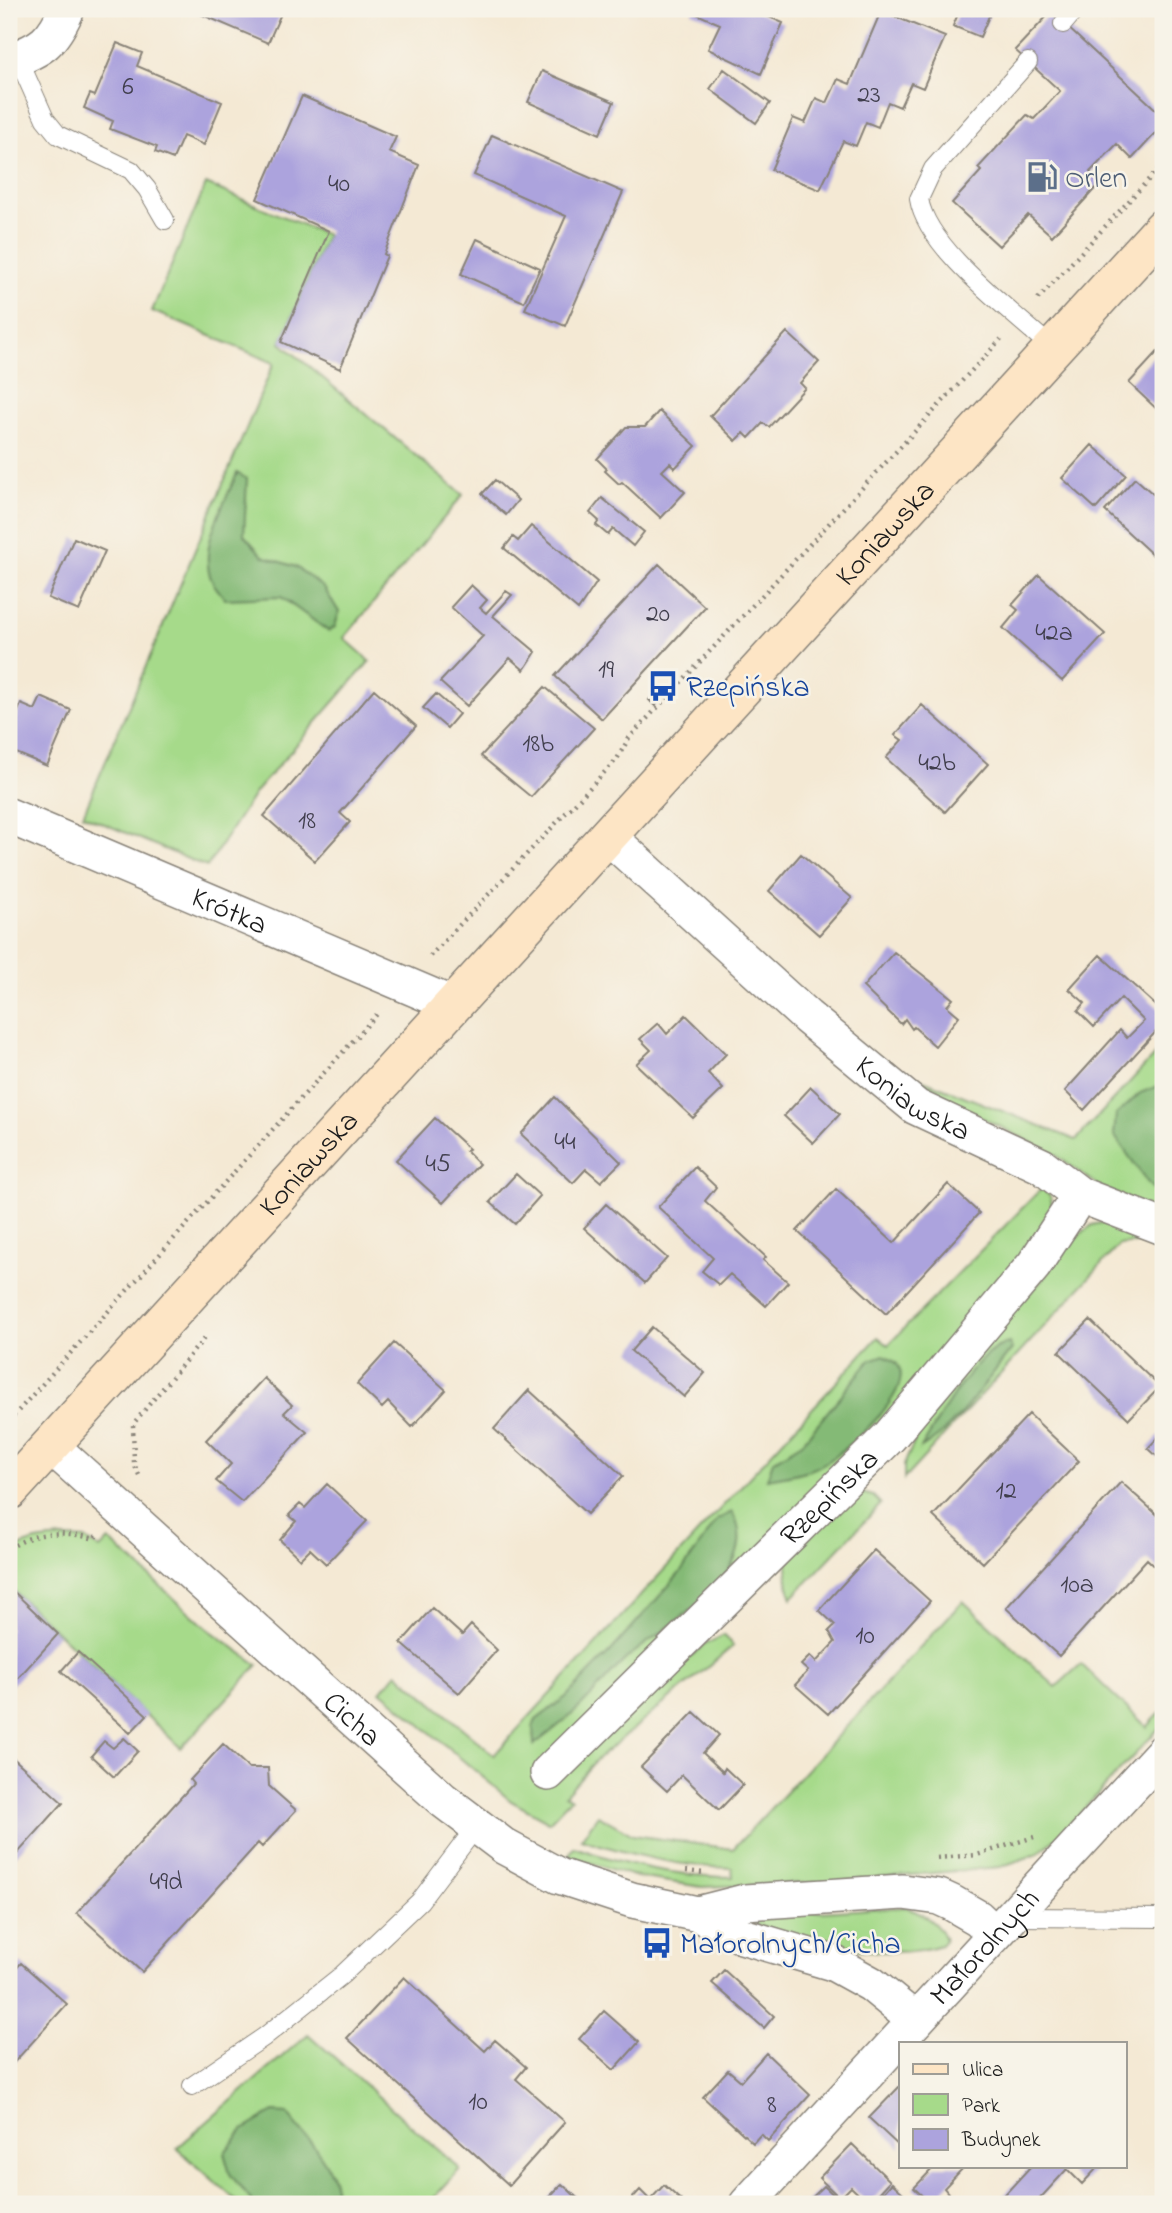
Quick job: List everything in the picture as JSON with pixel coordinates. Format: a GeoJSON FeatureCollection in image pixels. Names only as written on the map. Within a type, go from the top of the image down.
{"type":"FeatureCollection","features":[{"type":"Feature","properties":{"kind":"main road","name":"Koniawska"},"geometry":{"type":"LineString","coordinates":[[9,1491],[451,1004],[609,837],[822,597],[1163,228]]}},
{"type":"Feature","properties":{"kind":"street"},"geometry":{"type":"LineString","coordinates":[[13,60],[37,51],[59,29],[67,9]]}},
{"type":"Feature","properties":{"kind":"street","name":"Krótka"},"geometry":{"type":"LineString","coordinates":[[9,816],[451,1004]]}},
{"type":"Feature","properties":{"kind":"street","name":"Koniawska"},"geometry":{"type":"LineString","coordinates":[[609,837],[807,1017],[916,1107],[1042,1166],[1080,1195],[1163,1227]]}},
{"type":"Feature","properties":{"kind":"street","name":"Rzepińska"},"geometry":{"type":"LineString","coordinates":[[548,1773],[890,1436],[1034,1265],[1080,1195]]}},
{"type":"Feature","properties":{"kind":"street","name":"Cicha"},"geometry":{"type":"LineString","coordinates":[[50,1446],[284,1660],[476,1827],[533,1863],[587,1887],[698,1914]]}},
{"type":"Feature","properties":{"kind":"street","name":"Małorolnych"},"geometry":{"type":"LineString","coordinates":[[747,2204],[1163,1752]]}},
{"type":"Feature","properties":{"kind":"street"},"geometry":{"type":"LineString","coordinates":[[698,1914],[745,1902],[903,1892],[939,1897],[978,1918],[1001,1925]]}},
{"type":"Feature","properties":{"kind":"street"},"geometry":{"type":"LineString","coordinates":[[698,1914],[742,1936],[820,1959],[853,1973],[888,1996],[915,2020]]}},
{"type":"Feature","properties":{"kind":"lane"},"geometry":{"type":"LineString","coordinates":[[1063,24],[1076,9]]}},
{"type":"Feature","properties":{"kind":"lane"},"geometry":{"type":"LineString","coordinates":[[13,60],[45,118],[58,135],[131,170],[147,189],[165,220]]}},
{"type":"Feature","properties":{"kind":"lane"},"geometry":{"type":"LineString","coordinates":[[1028,62],[933,169],[919,199],[926,223],[943,248],[1053,349]]}},
{"type":"Feature","properties":{"kind":"lane"},"geometry":{"type":"LineString","coordinates":[[192,2086],[264,2037],[342,1975],[420,1901],[476,1827]]}},
{"type":"Feature","properties":{"kind":"lane"},"geometry":{"type":"LineString","coordinates":[[1001,1925],[1163,1918]]}},
{"type":"Feature","properties":{"kind":"path"},"geometry":{"type":"LineString","coordinates":[[9,1421],[405,984],[617,759],[629,738],[1163,163]]}},
{"type":"Feature","properties":{"kind":"path"},"geometry":{"type":"LineString","coordinates":[[144,1485],[134,1464],[133,1424],[208,1334]]}},
{"type":"Feature","properties":{"kind":"path"},"geometry":{"type":"LineString","coordinates":[[9,1549],[32,1536],[74,1534],[94,1539]]}},
{"type":"Feature","properties":{"kind":"path"},"geometry":{"type":"LineString","coordinates":[[936,1858],[977,1855],[1029,1839],[1056,1825],[1080,1843]]}},
{"type":"Feature","properties":{"kind":"path"},"geometry":{"type":"LineString","coordinates":[[682,1870],[717,1873]]}},
{"type":"Feature","properties":{"kind":"green space"},"geometry":{"type":"Polygon","coordinates":[[[206,184],[327,235],[281,343],[463,495],[344,638],[370,661],[256,791],[207,867],[83,815],[274,363],[152,311],[206,184]]]}},
{"type":"Feature","properties":{"kind":"green space"},"geometry":{"type":"Polygon","coordinates":[[[237,473],[247,479],[244,535],[263,556],[296,567],[324,588],[339,612],[335,627],[328,631],[281,597],[225,599],[214,585],[210,576],[208,550],[237,473]]]}},
{"type":"Feature","properties":{"kind":"green space"},"geometry":{"type":"Polygon","coordinates":[[[1163,1046],[1163,1214],[1101,1188],[1053,1153],[942,1098],[918,1078],[1076,1140],[1163,1046]]]}},
{"type":"Feature","properties":{"kind":"green space"},"geometry":{"type":"Polygon","coordinates":[[[1163,1084],[1163,1196],[1150,1186],[1114,1135],[1116,1115],[1140,1093],[1163,1084]]]}},
{"type":"Feature","properties":{"kind":"green space"},"geometry":{"type":"Polygon","coordinates":[[[1042,1188],[1051,1197],[1053,1216],[903,1402],[546,1782],[704,1645],[724,1635],[733,1646],[596,1760],[565,1795],[571,1799],[549,1822],[511,1801],[381,1691],[397,1673],[494,1755],[878,1337],[888,1345],[1042,1188]]]}},
{"type":"Feature","properties":{"kind":"green space"},"geometry":{"type":"Polygon","coordinates":[[[1109,1221],[1163,1240],[1119,1245],[904,1479],[904,1465],[916,1438],[985,1339],[1042,1280],[1074,1239],[1092,1225],[1109,1221]]]}},
{"type":"Feature","properties":{"kind":"green space"},"geometry":{"type":"Polygon","coordinates":[[[1009,1343],[1012,1349],[970,1403],[946,1429],[921,1448],[971,1371],[996,1348],[1009,1343]]]}},
{"type":"Feature","properties":{"kind":"green space"},"geometry":{"type":"Polygon","coordinates":[[[884,1355],[897,1364],[901,1376],[897,1391],[873,1423],[841,1451],[815,1468],[767,1479],[773,1461],[802,1443],[870,1360],[884,1355]]]}},
{"type":"Feature","properties":{"kind":"green space"},"geometry":{"type":"Polygon","coordinates":[[[862,1493],[873,1496],[881,1504],[792,1598],[788,1587],[787,1563],[838,1503],[862,1493]]]}},
{"type":"Feature","properties":{"kind":"green space"},"geometry":{"type":"Polygon","coordinates":[[[732,1512],[739,1535],[736,1557],[724,1578],[706,1597],[625,1660],[580,1707],[534,1745],[533,1727],[536,1720],[566,1697],[611,1651],[680,1573],[718,1519],[732,1512]]]}},
{"type":"Feature","properties":{"kind":"green space"},"geometry":{"type":"Polygon","coordinates":[[[63,1538],[85,1539],[100,1549],[109,1540],[207,1628],[258,1665],[181,1748],[9,1587],[9,1556],[14,1551],[33,1542],[63,1538]]]}},
{"type":"Feature","properties":{"kind":"green space"},"geometry":{"type":"Polygon","coordinates":[[[963,1601],[1056,1687],[1081,1664],[1147,1727],[1163,1710],[1163,1724],[1058,1837],[1037,1854],[1000,1867],[832,1882],[702,1887],[637,1877],[568,1856],[574,1847],[652,1869],[733,1877],[732,1868],[655,1859],[581,1839],[598,1815],[633,1835],[733,1849],[963,1601]]]}},
{"type":"Feature","properties":{"kind":"green space"},"geometry":{"type":"Polygon","coordinates":[[[906,1907],[934,1924],[945,1940],[941,1945],[919,1950],[869,1951],[817,1942],[746,1921],[749,1916],[906,1907]]]}},
{"type":"Feature","properties":{"kind":"green space"},"geometry":{"type":"Polygon","coordinates":[[[308,2034],[460,2169],[428,2204],[240,2204],[177,2148],[308,2034]]]}},
{"type":"Feature","properties":{"kind":"green space"},"geometry":{"type":"Polygon","coordinates":[[[274,2112],[287,2113],[321,2155],[333,2179],[335,2204],[254,2204],[230,2174],[224,2153],[243,2130],[274,2112]]]}},
{"type":"Feature","properties":{"kind":"building"},"geometry":{"type":"Polygon","coordinates":[[[189,9],[283,9],[268,43],[189,9]]]}},
{"type":"Feature","properties":{"kind":"building"},"geometry":{"type":"Polygon","coordinates":[[[693,9],[751,9],[783,23],[761,74],[708,49],[720,24],[692,12],[693,9]]]}},
{"type":"Feature","properties":{"kind":"building"},"geometry":{"type":"Polygon","coordinates":[[[960,9],[992,9],[980,37],[953,26],[960,9]]]}},
{"type":"Feature","properties":{"kind":"building"},"geometry":{"type":"Polygon","coordinates":[[[881,11],[945,37],[923,88],[911,83],[900,107],[888,102],[878,127],[866,122],[856,146],[843,141],[820,190],[771,170],[793,118],[805,123],[816,98],[827,103],[838,79],[850,84],[881,11]]]}},
{"type":"Feature","properties":{"kind":"building"},"geometry":{"type":"Polygon","coordinates":[[[1051,12],[1163,116],[1163,125],[1132,159],[1117,144],[1090,172],[1101,182],[1052,236],[1028,215],[999,246],[952,203],[981,171],[978,168],[1027,115],[1034,119],[1060,91],[1015,50],[1051,12]]]}},
{"type":"Feature","properties":{"kind":"building"},"geometry":{"type":"Polygon","coordinates":[[[117,43],[142,53],[137,66],[222,102],[204,145],[183,136],[173,159],[155,152],[157,147],[110,129],[113,121],[84,108],[90,94],[95,96],[117,43]]]}},
{"type":"Feature","properties":{"kind":"building"},"geometry":{"type":"Polygon","coordinates":[[[724,69],[770,103],[756,123],[710,89],[724,69]]]}},
{"type":"Feature","properties":{"kind":"building"},"geometry":{"type":"Polygon","coordinates":[[[542,71],[614,102],[600,134],[528,102],[542,71]]]}},
{"type":"Feature","properties":{"kind":"building"},"geometry":{"type":"Polygon","coordinates":[[[302,96],[396,137],[389,152],[419,165],[384,254],[387,256],[340,369],[281,342],[329,231],[257,199],[302,96]]]}},
{"type":"Feature","properties":{"kind":"building"},"geometry":{"type":"Polygon","coordinates":[[[492,135],[623,192],[565,326],[525,309],[566,216],[474,175],[492,135]]]}},
{"type":"Feature","properties":{"kind":"building"},"geometry":{"type":"Polygon","coordinates":[[[477,239],[540,268],[524,302],[461,274],[477,239]]]}},
{"type":"Feature","properties":{"kind":"building"},"geometry":{"type":"Polygon","coordinates":[[[787,332],[819,362],[800,383],[805,388],[769,427],[763,423],[749,438],[744,433],[736,441],[710,416],[787,332]]]}},
{"type":"Feature","properties":{"kind":"building"},"geometry":{"type":"Polygon","coordinates":[[[1163,346],[1163,415],[1129,383],[1163,346]]]}},
{"type":"Feature","properties":{"kind":"building"},"geometry":{"type":"Polygon","coordinates":[[[659,411],[696,446],[675,468],[670,463],[662,471],[685,492],[661,518],[622,482],[619,484],[597,459],[626,427],[645,427],[659,411]]]}},
{"type":"Feature","properties":{"kind":"building"},"geometry":{"type":"Polygon","coordinates":[[[1092,445],[1126,475],[1096,509],[1062,478],[1092,445]]]}},
{"type":"Feature","properties":{"kind":"building"},"geometry":{"type":"Polygon","coordinates":[[[1135,478],[1163,503],[1163,548],[1155,557],[1105,511],[1135,478]]]}},
{"type":"Feature","properties":{"kind":"building"},"geometry":{"type":"Polygon","coordinates":[[[495,480],[518,500],[506,515],[482,494],[495,480]]]}},
{"type":"Feature","properties":{"kind":"building"},"geometry":{"type":"Polygon","coordinates":[[[602,498],[644,532],[633,546],[613,529],[608,535],[596,525],[599,521],[590,513],[602,498]]]}},
{"type":"Feature","properties":{"kind":"building"},"geometry":{"type":"Polygon","coordinates":[[[531,526],[597,582],[578,610],[504,548],[513,537],[518,541],[531,526]]]}},
{"type":"Feature","properties":{"kind":"building"},"geometry":{"type":"Polygon","coordinates":[[[74,538],[105,551],[79,611],[48,598],[74,538]]]}},
{"type":"Feature","properties":{"kind":"building"},"geometry":{"type":"Polygon","coordinates":[[[659,564],[705,607],[602,719],[555,676],[659,564]]]}},
{"type":"Feature","properties":{"kind":"building"},"geometry":{"type":"Polygon","coordinates":[[[1039,575],[1105,634],[1062,681],[1003,628],[1018,610],[1012,605],[1039,575]]]}},
{"type":"Feature","properties":{"kind":"building"},"geometry":{"type":"Polygon","coordinates":[[[471,585],[487,600],[480,608],[486,613],[506,591],[512,595],[493,616],[536,652],[524,670],[510,658],[467,706],[440,682],[483,636],[451,607],[471,585]]]}},
{"type":"Feature","properties":{"kind":"building"},"geometry":{"type":"Polygon","coordinates":[[[545,687],[594,728],[531,797],[481,756],[545,687]]]}},
{"type":"Feature","properties":{"kind":"building"},"geometry":{"type":"Polygon","coordinates":[[[660,688],[667,693],[655,706],[649,700],[660,688]]]}},
{"type":"Feature","properties":{"kind":"building"},"geometry":{"type":"Polygon","coordinates":[[[374,689],[416,726],[340,813],[350,822],[315,861],[264,816],[374,689]]]}},
{"type":"Feature","properties":{"kind":"building"},"geometry":{"type":"Polygon","coordinates":[[[436,694],[459,714],[447,728],[423,708],[436,694]]]}},
{"type":"Feature","properties":{"kind":"building"},"geometry":{"type":"Polygon","coordinates":[[[41,697],[71,710],[47,766],[9,750],[9,732],[21,704],[35,710],[41,697]]]}},
{"type":"Feature","properties":{"kind":"building"},"geometry":{"type":"Polygon","coordinates":[[[922,705],[988,764],[945,812],[886,758],[902,740],[895,735],[922,705]]]}},
{"type":"Feature","properties":{"kind":"building"},"geometry":{"type":"Polygon","coordinates":[[[801,854],[852,898],[819,935],[769,891],[801,854]]]}},
{"type":"Feature","properties":{"kind":"building"},"geometry":{"type":"Polygon","coordinates":[[[894,952],[953,999],[947,1006],[959,1016],[935,1046],[914,1027],[912,1029],[905,1019],[901,1024],[863,987],[894,952]]]}},
{"type":"Feature","properties":{"kind":"building"},"geometry":{"type":"Polygon","coordinates":[[[1100,955],[1163,1012],[1163,1024],[1084,1110],[1065,1091],[1120,1030],[1127,1038],[1144,1021],[1121,998],[1094,1027],[1078,1011],[1085,1003],[1069,989],[1100,955]]]}},
{"type":"Feature","properties":{"kind":"building"},"geometry":{"type":"Polygon","coordinates":[[[686,1015],[726,1054],[708,1073],[723,1089],[693,1118],[636,1064],[651,1050],[640,1039],[658,1023],[667,1034],[686,1015]]]}},
{"type":"Feature","properties":{"kind":"building"},"geometry":{"type":"Polygon","coordinates":[[[811,1087],[840,1114],[813,1143],[784,1116],[811,1087]]]}},
{"type":"Feature","properties":{"kind":"building"},"geometry":{"type":"Polygon","coordinates":[[[555,1097],[621,1162],[601,1182],[586,1169],[573,1183],[521,1134],[555,1097]]]}},
{"type":"Feature","properties":{"kind":"building"},"geometry":{"type":"Polygon","coordinates":[[[435,1118],[469,1149],[466,1151],[479,1164],[443,1203],[396,1160],[435,1118]]]}},
{"type":"Feature","properties":{"kind":"building"},"geometry":{"type":"Polygon","coordinates":[[[695,1167],[716,1187],[705,1201],[766,1257],[763,1260],[788,1282],[766,1306],[730,1274],[719,1285],[702,1271],[713,1258],[658,1207],[695,1167]]]}},
{"type":"Feature","properties":{"kind":"building"},"geometry":{"type":"Polygon","coordinates":[[[516,1174],[540,1196],[515,1224],[490,1202],[516,1174]]]}},
{"type":"Feature","properties":{"kind":"building"},"geometry":{"type":"Polygon","coordinates":[[[948,1184],[979,1213],[886,1314],[797,1231],[836,1189],[894,1243],[948,1184]]]}},
{"type":"Feature","properties":{"kind":"building"},"geometry":{"type":"Polygon","coordinates":[[[606,1204],[667,1258],[645,1283],[584,1228],[606,1204]]]}},
{"type":"Feature","properties":{"kind":"building"},"geometry":{"type":"Polygon","coordinates":[[[1090,1320],[1160,1387],[1129,1419],[1059,1352],[1090,1320]]]}},
{"type":"Feature","properties":{"kind":"building"},"geometry":{"type":"Polygon","coordinates":[[[652,1327],[705,1373],[684,1397],[631,1351],[652,1327]]]}},
{"type":"Feature","properties":{"kind":"building"},"geometry":{"type":"Polygon","coordinates":[[[394,1343],[446,1390],[412,1427],[388,1402],[382,1408],[357,1384],[394,1343]]]}},
{"type":"Feature","properties":{"kind":"building"},"geometry":{"type":"Polygon","coordinates":[[[264,1378],[292,1405],[284,1413],[307,1432],[242,1502],[216,1481],[231,1464],[206,1440],[264,1378]]]}},
{"type":"Feature","properties":{"kind":"building"},"geometry":{"type":"Polygon","coordinates":[[[529,1390],[623,1476],[587,1514],[494,1429],[529,1390]]]}},
{"type":"Feature","properties":{"kind":"building"},"geometry":{"type":"Polygon","coordinates":[[[1029,1414],[1079,1461],[983,1563],[933,1516],[1029,1414]]]}},
{"type":"Feature","properties":{"kind":"building"},"geometry":{"type":"Polygon","coordinates":[[[1163,1432],[1163,1462],[1148,1448],[1163,1432]]]}},
{"type":"Feature","properties":{"kind":"building"},"geometry":{"type":"Polygon","coordinates":[[[1121,1482],[1163,1520],[1163,1574],[1147,1559],[1059,1656],[1006,1608],[1121,1482]]]}},
{"type":"Feature","properties":{"kind":"building"},"geometry":{"type":"Polygon","coordinates":[[[327,1484],[367,1521],[326,1564],[310,1549],[300,1559],[280,1540],[296,1521],[289,1515],[300,1504],[305,1508],[327,1484]]]}},
{"type":"Feature","properties":{"kind":"building"},"geometry":{"type":"Polygon","coordinates":[[[874,1550],[930,1601],[828,1714],[795,1685],[808,1671],[801,1665],[810,1656],[816,1662],[835,1642],[829,1631],[835,1625],[819,1610],[874,1550]]]}},
{"type":"Feature","properties":{"kind":"building"},"geometry":{"type":"Polygon","coordinates":[[[9,1587],[58,1634],[9,1688],[9,1587]]]}},
{"type":"Feature","properties":{"kind":"building"},"geometry":{"type":"Polygon","coordinates":[[[432,1608],[462,1635],[471,1625],[497,1650],[459,1693],[401,1643],[432,1608]]]}},
{"type":"Feature","properties":{"kind":"building"},"geometry":{"type":"Polygon","coordinates":[[[78,1652],[147,1715],[130,1733],[61,1671],[78,1652]]]}},
{"type":"Feature","properties":{"kind":"building"},"geometry":{"type":"Polygon","coordinates":[[[694,1712],[719,1735],[703,1753],[723,1772],[725,1768],[743,1785],[719,1810],[682,1775],[667,1791],[641,1767],[694,1712]]]}},
{"type":"Feature","properties":{"kind":"building"},"geometry":{"type":"Polygon","coordinates":[[[124,1738],[138,1751],[114,1777],[91,1756],[104,1741],[113,1748],[124,1738]]]}},
{"type":"Feature","properties":{"kind":"building"},"geometry":{"type":"Polygon","coordinates":[[[223,1744],[249,1768],[268,1768],[269,1786],[296,1810],[262,1847],[258,1843],[142,1972],[77,1913],[193,1784],[190,1780],[223,1744]]]}},
{"type":"Feature","properties":{"kind":"building"},"geometry":{"type":"Polygon","coordinates":[[[12,1757],[63,1803],[9,1863],[9,1760],[12,1757]]]}},
{"type":"Feature","properties":{"kind":"building"},"geometry":{"type":"Polygon","coordinates":[[[21,1963],[67,2004],[9,2068],[9,1977],[21,1963]]]}},
{"type":"Feature","properties":{"kind":"building"},"geometry":{"type":"Polygon","coordinates":[[[724,1970],[774,2016],[764,2028],[712,1983],[724,1970]]]}},
{"type":"Feature","properties":{"kind":"building"},"geometry":{"type":"Polygon","coordinates":[[[404,1977],[485,2051],[495,2040],[526,2067],[516,2079],[565,2122],[509,2185],[347,2038],[404,1977]]]}},
{"type":"Feature","properties":{"kind":"building"},"geometry":{"type":"Polygon","coordinates":[[[604,2011],[639,2042],[614,2070],[579,2039],[604,2011]]]}},
{"type":"Feature","properties":{"kind":"building"},"geometry":{"type":"Polygon","coordinates":[[[766,2053],[810,2095],[768,2141],[761,2134],[753,2143],[703,2097],[728,2070],[741,2081],[766,2053]]]}},
{"type":"Feature","properties":{"kind":"building"},"geometry":{"type":"Polygon","coordinates":[[[899,2087],[899,2146],[869,2118],[899,2087]]]}},
{"type":"Feature","properties":{"kind":"building"},"geometry":{"type":"Polygon","coordinates":[[[852,2144],[890,2181],[869,2204],[851,2187],[840,2198],[819,2178],[852,2144]]]}},
{"type":"Feature","properties":{"kind":"building"},"geometry":{"type":"Polygon","coordinates":[[[933,2168],[963,2168],[944,2188],[948,2193],[937,2204],[931,2204],[914,2188],[933,2168]]]}},
{"type":"Feature","properties":{"kind":"building"},"geometry":{"type":"Polygon","coordinates":[[[1029,2168],[1097,2168],[1082,2184],[1067,2169],[1035,2204],[996,2204],[1029,2168]]]}},
{"type":"Feature","properties":{"kind":"building"},"geometry":{"type":"Polygon","coordinates":[[[892,2183],[915,2204],[873,2204],[892,2183]]]}},
{"type":"Feature","properties":{"kind":"building"},"geometry":{"type":"Polygon","coordinates":[[[562,2184],[584,2204],[542,2204],[562,2184]]]}},
{"type":"Feature","properties":{"kind":"building"},"geometry":{"type":"Polygon","coordinates":[[[664,2185],[685,2204],[627,2204],[640,2190],[650,2200],[664,2185]]]}},
{"type":"Feature","properties":{"kind":"building"},"geometry":{"type":"Polygon","coordinates":[[[824,2186],[839,2200],[835,2204],[805,2204],[824,2186]]]}},
{"type":"Feature","properties":{"kind":"place","name":"Orlen"},"geometry":{"type":"Point","coordinates":[1042,177]}},
{"type":"Feature","properties":{"kind":"place","name":"Rzepińska"},"geometry":{"type":"Point","coordinates":[663,686]}},
{"type":"Feature","properties":{"kind":"place","name":"Małorolnych/Cicha"},"geometry":{"type":"Point","coordinates":[657,1943]}}]}
